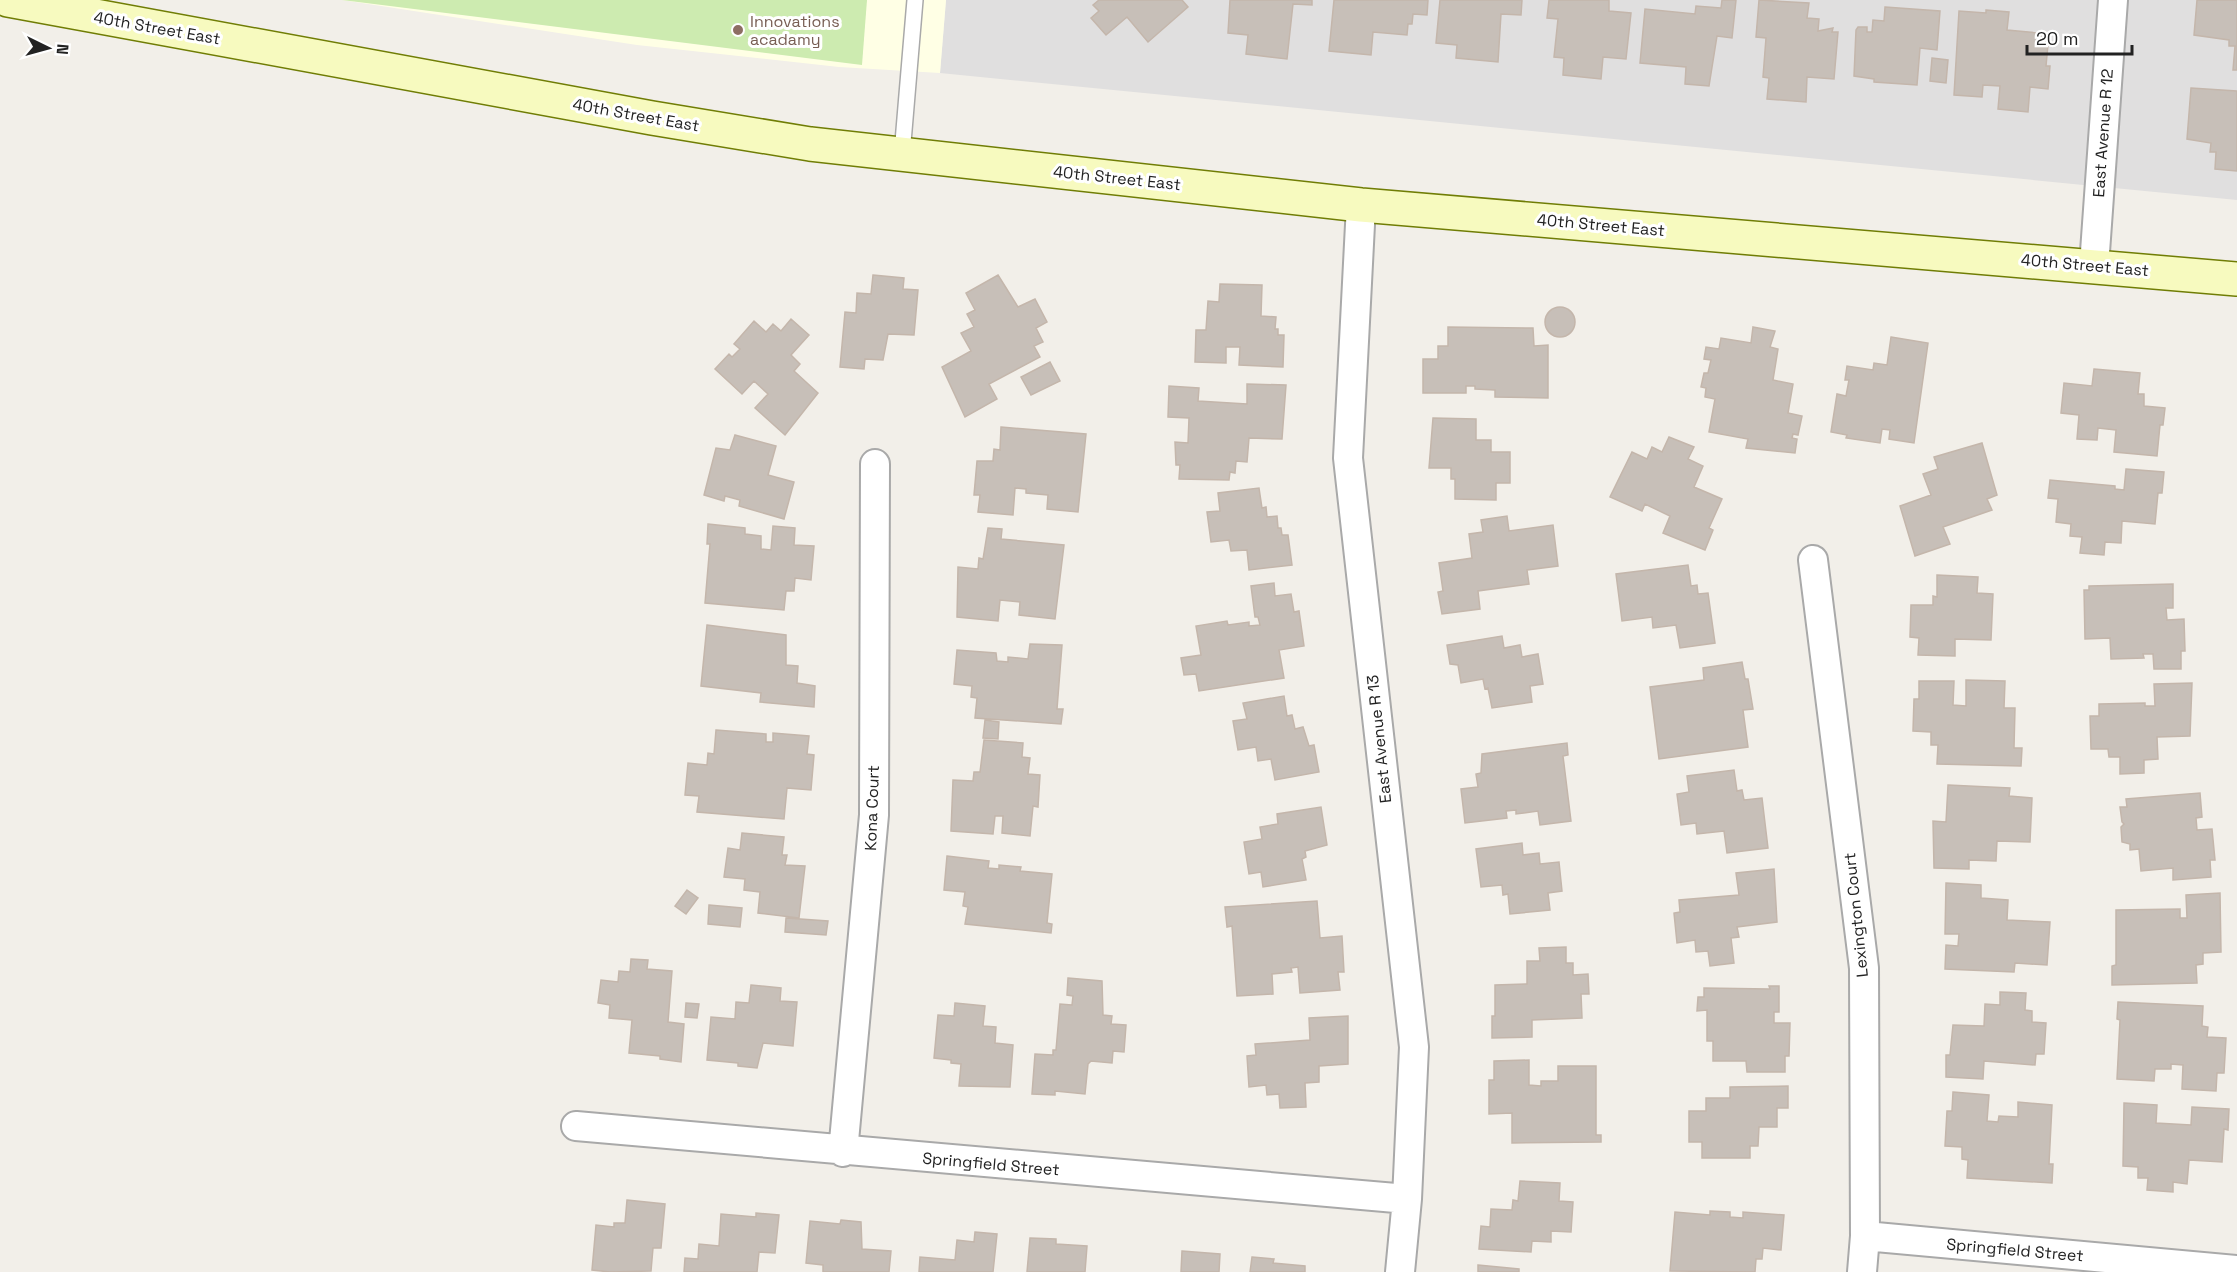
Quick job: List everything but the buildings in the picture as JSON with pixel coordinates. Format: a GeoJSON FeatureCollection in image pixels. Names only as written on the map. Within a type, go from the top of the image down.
{"type":"FeatureCollection","features":[{"type":"Feature","properties":{"kind":"main road","name":"40th Street East"},"geometry":{"type":"LineString","coordinates":[[8,0],[652,118],[810,144],[1361,205],[2237,279]]}},
{"type":"Feature","properties":{"kind":"street","name":"East Avenue R 12"},"geometry":{"type":"LineString","coordinates":[[2094,266],[2113,0]]}},
{"type":"Feature","properties":{"kind":"street","name":"East Avenue R 13"},"geometry":{"type":"LineString","coordinates":[[1361,205],[1348,458],[1414,1047],[1407,1198],[1400,1272]]}},
{"type":"Feature","properties":{"kind":"street","name":"Kona Court"},"geometry":{"type":"LineString","coordinates":[[843,1152],[874,815],[875,464]]}},
{"type":"Feature","properties":{"kind":"street","name":"Lexington Court"},"geometry":{"type":"LineString","coordinates":[[1813,560],[1864,968],[1865,1236],[1862,1272]]}},
{"type":"Feature","properties":{"kind":"street","name":"Springfield Street"},"geometry":{"type":"LineString","coordinates":[[576,1126],[843,1152],[1407,1198]]}},
{"type":"Feature","properties":{"kind":"street","name":"Springfield Street"},"geometry":{"type":"LineString","coordinates":[[1865,1236],[2237,1270]]}},
{"type":"Feature","properties":{"kind":"lane"},"geometry":{"type":"LineString","coordinates":[[902,154],[915,0]]}},
{"type":"Feature","properties":{"kind":"shaded area","name":"Innovations acadamy"},"geometry":{"type":"Polygon","coordinates":[[[342,0],[946,0],[940,73],[839,67],[637,45],[342,0]]]}},
{"type":"Feature","properties":{"kind":"shaded area"},"geometry":{"type":"Polygon","coordinates":[[[946,0],[2237,0],[2237,200],[940,73],[946,0]]]}},
{"type":"Feature","properties":{"kind":"green space","name":"Innovations acadamy"},"geometry":{"type":"Polygon","coordinates":[[[342,0],[867,0],[862,65],[342,0]]]}},
{"type":"Feature","properties":{"kind":"place","name":"Innovations acadamy"},"geometry":{"type":"Point","coordinates":[738,30]}}]}
